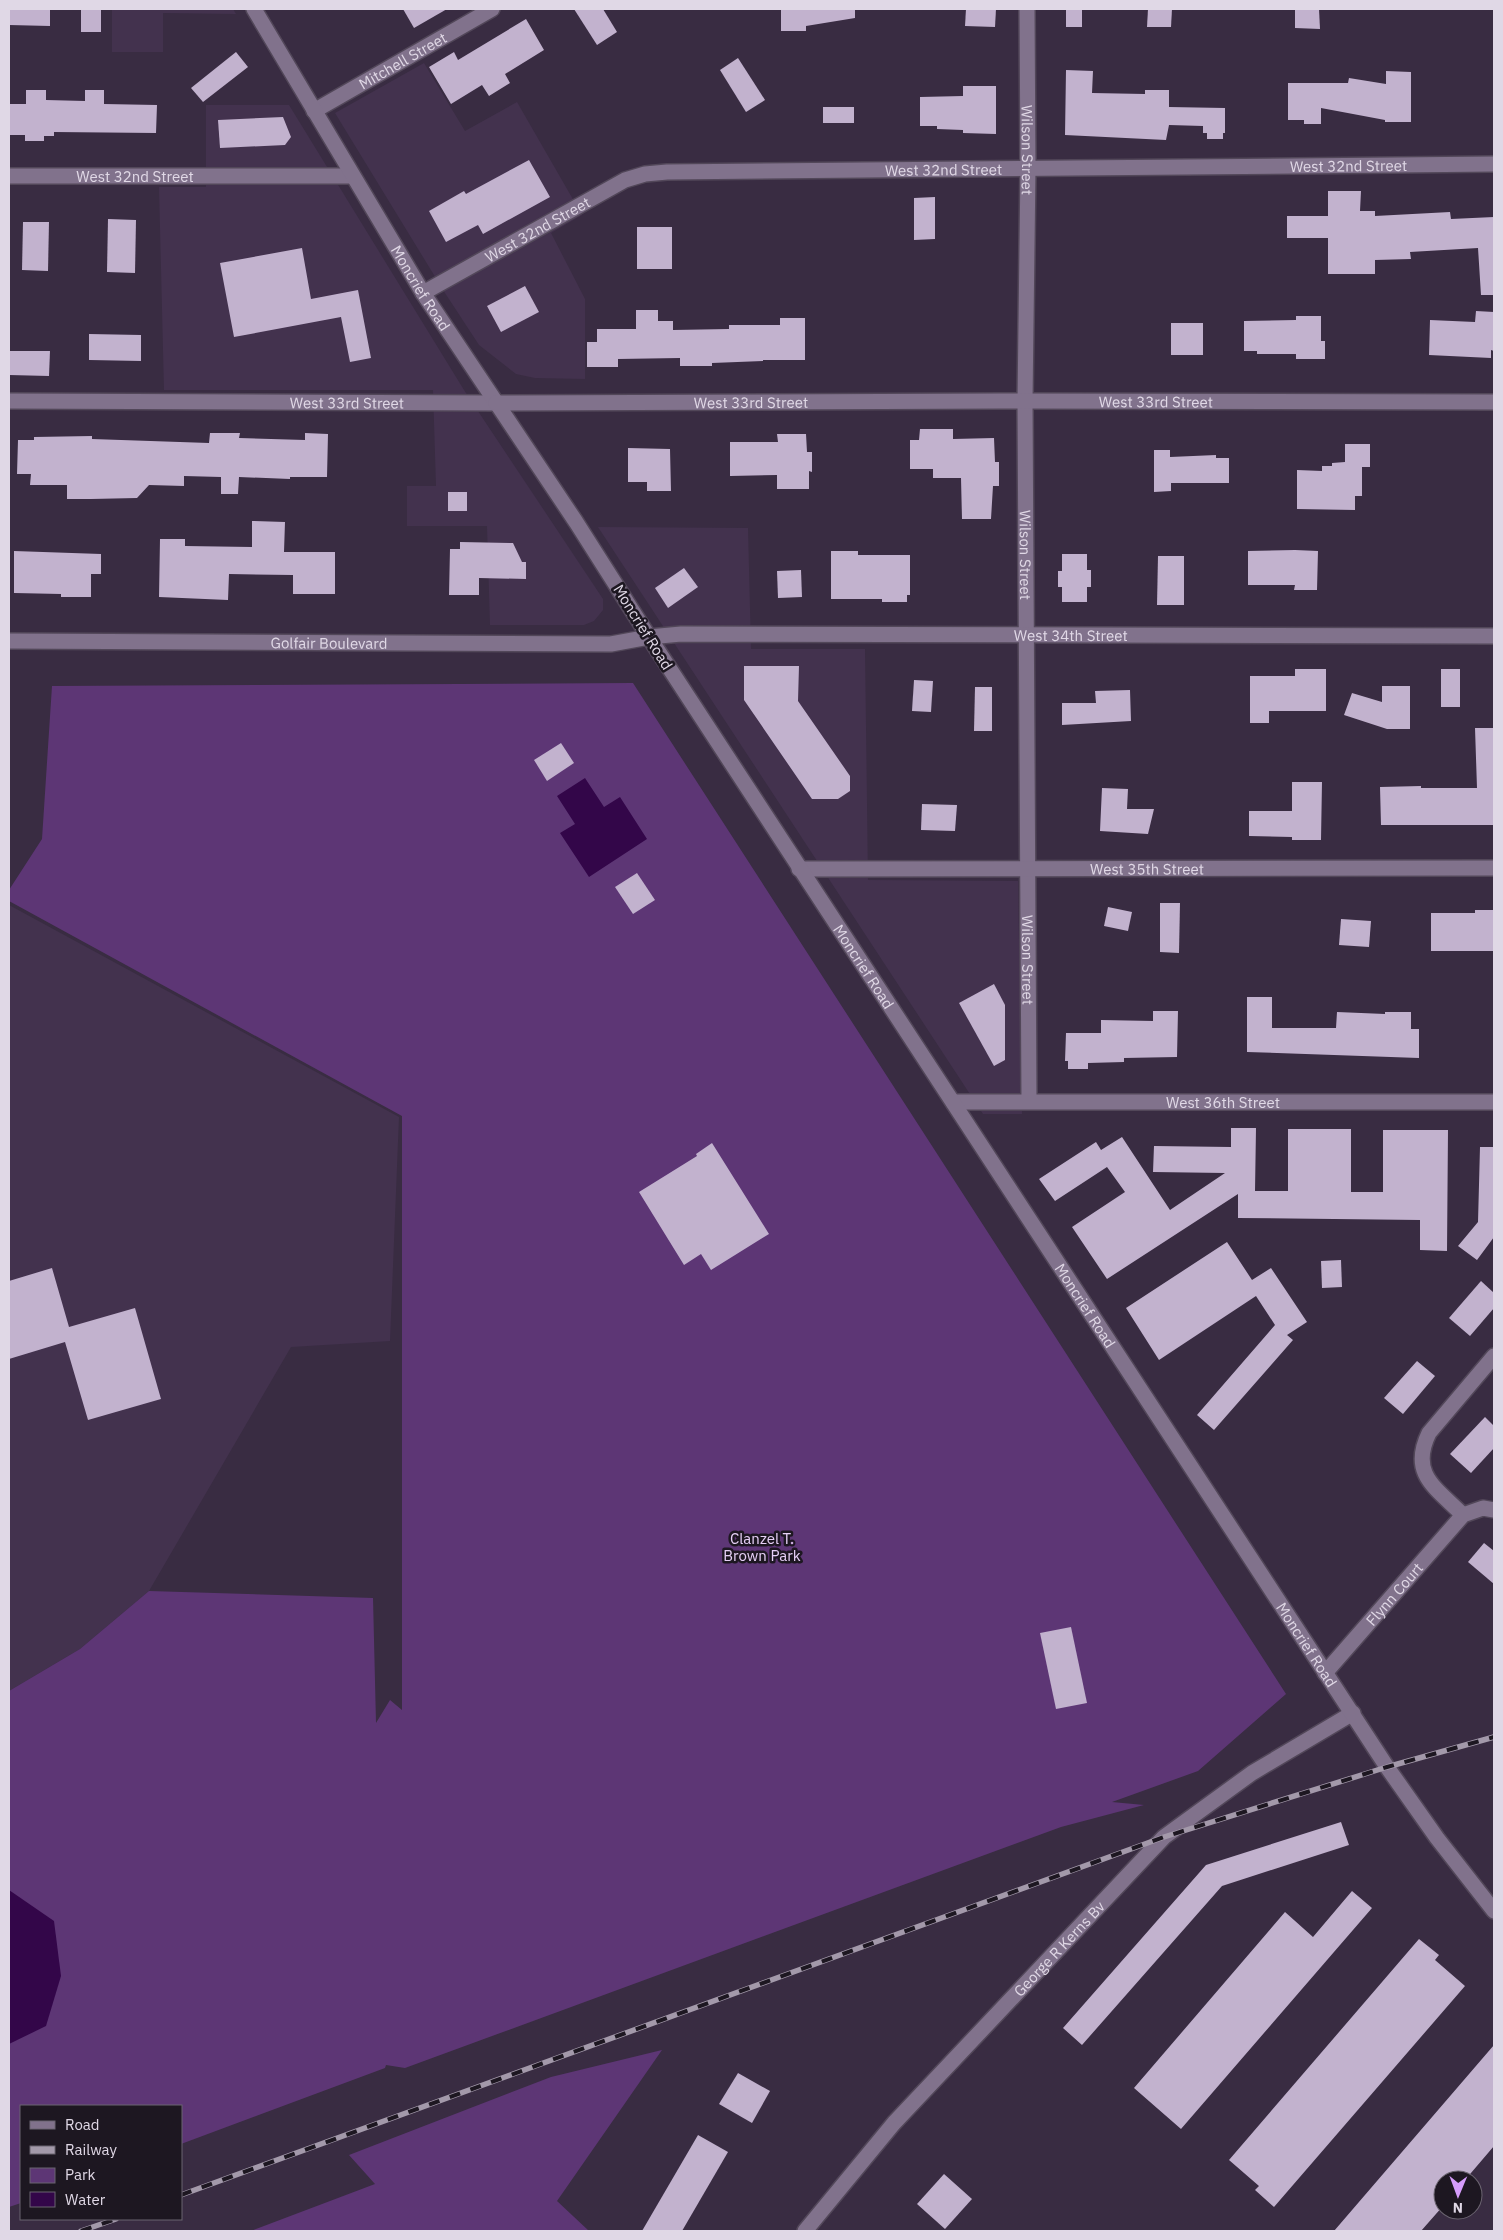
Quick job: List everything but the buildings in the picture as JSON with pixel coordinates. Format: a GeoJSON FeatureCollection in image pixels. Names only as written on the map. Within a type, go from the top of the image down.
{"type":"FeatureCollection","features":[{"type":"Feature","properties":{"kind":"street","name":"Moncrief Road"},"geometry":{"type":"LineString","coordinates":[[254,9],[423,293],[576,522],[799,869],[1387,1767],[1437,1838],[1494,1911]]}},
{"type":"Feature","properties":{"kind":"street","name":"Mitchell Street"},"geometry":{"type":"LineString","coordinates":[[314,111],[492,9]]}},
{"type":"Feature","properties":{"kind":"street","name":"Wilson Street"},"geometry":{"type":"LineString","coordinates":[[1027,9],[1028,168],[1025,401],[1029,1102]]}},
{"type":"Feature","properties":{"kind":"street","name":"West 32nd Street"},"geometry":{"type":"LineString","coordinates":[[423,293],[625,180],[645,174],[667,172],[1494,164]]}},
{"type":"Feature","properties":{"kind":"street","name":"West 32nd Street"},"geometry":{"type":"LineString","coordinates":[[9,176],[352,176]]}},
{"type":"Feature","properties":{"kind":"street","name":"West 33rd Street"},"geometry":{"type":"LineString","coordinates":[[9,400],[496,403],[1494,402]]}},
{"type":"Feature","properties":{"kind":"street","name":"West 34th Street"},"geometry":{"type":"LineString","coordinates":[[649,637],[681,634],[1494,636]]}},
{"type":"Feature","properties":{"kind":"street","name":"Golfair Boulevard"},"geometry":{"type":"LineString","coordinates":[[9,641],[612,644],[649,637]]}},
{"type":"Feature","properties":{"kind":"street","name":"West 35th Street"},"geometry":{"type":"LineString","coordinates":[[799,869],[1494,868]]}},
{"type":"Feature","properties":{"kind":"street","name":"West 36th Street"},"geometry":{"type":"LineString","coordinates":[[953,1102],[1494,1102]]}},
{"type":"Feature","properties":{"kind":"street"},"geometry":{"type":"LineString","coordinates":[[1494,1356],[1429,1433],[1423,1445],[1421,1467],[1426,1477],[1463,1515],[1483,1508],[1494,1510]]}},
{"type":"Feature","properties":{"kind":"street","name":"Flynn Court"},"geometry":{"type":"LineString","coordinates":[[1325,1673],[1463,1515]]}},
{"type":"Feature","properties":{"kind":"street","name":"George R Kerns Bv"},"geometry":{"type":"LineString","coordinates":[[805,2231],[894,2123],[1164,1837],[1252,1773],[1353,1713]]}},
{"type":"Feature","properties":{"kind":"shaded area"},"geometry":{"type":"Polygon","coordinates":[[[112,9],[233,9],[236,14],[163,13],[163,52],[112,52],[112,9]]]}},
{"type":"Feature","properties":{"kind":"shaded area"},"geometry":{"type":"Polygon","coordinates":[[[424,63],[465,131],[517,102],[582,215],[551,233],[585,299],[585,379],[535,378],[516,374],[479,345],[335,113],[424,63]]]}},
{"type":"Feature","properties":{"kind":"shaded area"},"geometry":{"type":"Polygon","coordinates":[[[206,105],[289,105],[464,390],[603,599],[603,610],[594,621],[584,625],[490,625],[487,526],[407,526],[407,486],[436,486],[433,390],[164,390],[159,187],[206,187],[206,105]]]}},
{"type":"Feature","properties":{"kind":"shaded area"},"geometry":{"type":"Polygon","coordinates":[[[598,527],[748,528],[751,649],[865,649],[868,880],[1018,881],[1022,1114],[983,1114],[598,527]]]}},
{"type":"Feature","properties":{"kind":"shaded area"},"geometry":{"type":"Polygon","coordinates":[[[9,905],[399,1117],[390,1341],[291,1347],[149,1591],[80,1649],[9,1691],[9,905]]]}},
{"type":"Feature","properties":{"kind":"green space","name":"Clanzel T. Brown Park"},"geometry":{"type":"Polygon","coordinates":[[[633,683],[1286,1694],[1198,1771],[1112,1802],[1144,1805],[1061,1827],[405,2068],[386,2065],[385,2068],[182,2144],[182,2105],[20,2105],[20,2203],[9,2207],[9,1691],[80,1649],[149,1591],[373,1598],[376,1723],[390,1700],[402,1710],[402,1116],[9,901],[9,890],[42,839],[52,686],[633,683]]]}},
{"type":"Feature","properties":{"kind":"green space"},"geometry":{"type":"Polygon","coordinates":[[[662,2050],[557,2201],[589,2231],[251,2231],[375,2184],[349,2155],[551,2077],[662,2050]]]}},
{"type":"Feature","properties":{"kind":"water"},"geometry":{"type":"Polygon","coordinates":[[[585,778],[604,807],[620,797],[647,839],[589,877],[560,833],[575,824],[557,796],[585,778]]]}},
{"type":"Feature","properties":{"kind":"water"},"geometry":{"type":"Polygon","coordinates":[[[9,1890],[54,1921],[61,1976],[46,2026],[9,2044],[9,1890]]]}},
{"type":"Feature","properties":{"kind":"railway"},"geometry":{"type":"LineString","coordinates":[[182,2195],[1164,1837],[1387,1767],[1494,1737]]}},
{"type":"Feature","properties":{"kind":"railway"},"geometry":{"type":"LineString","coordinates":[[81,2231],[113,2220]]}}]}
